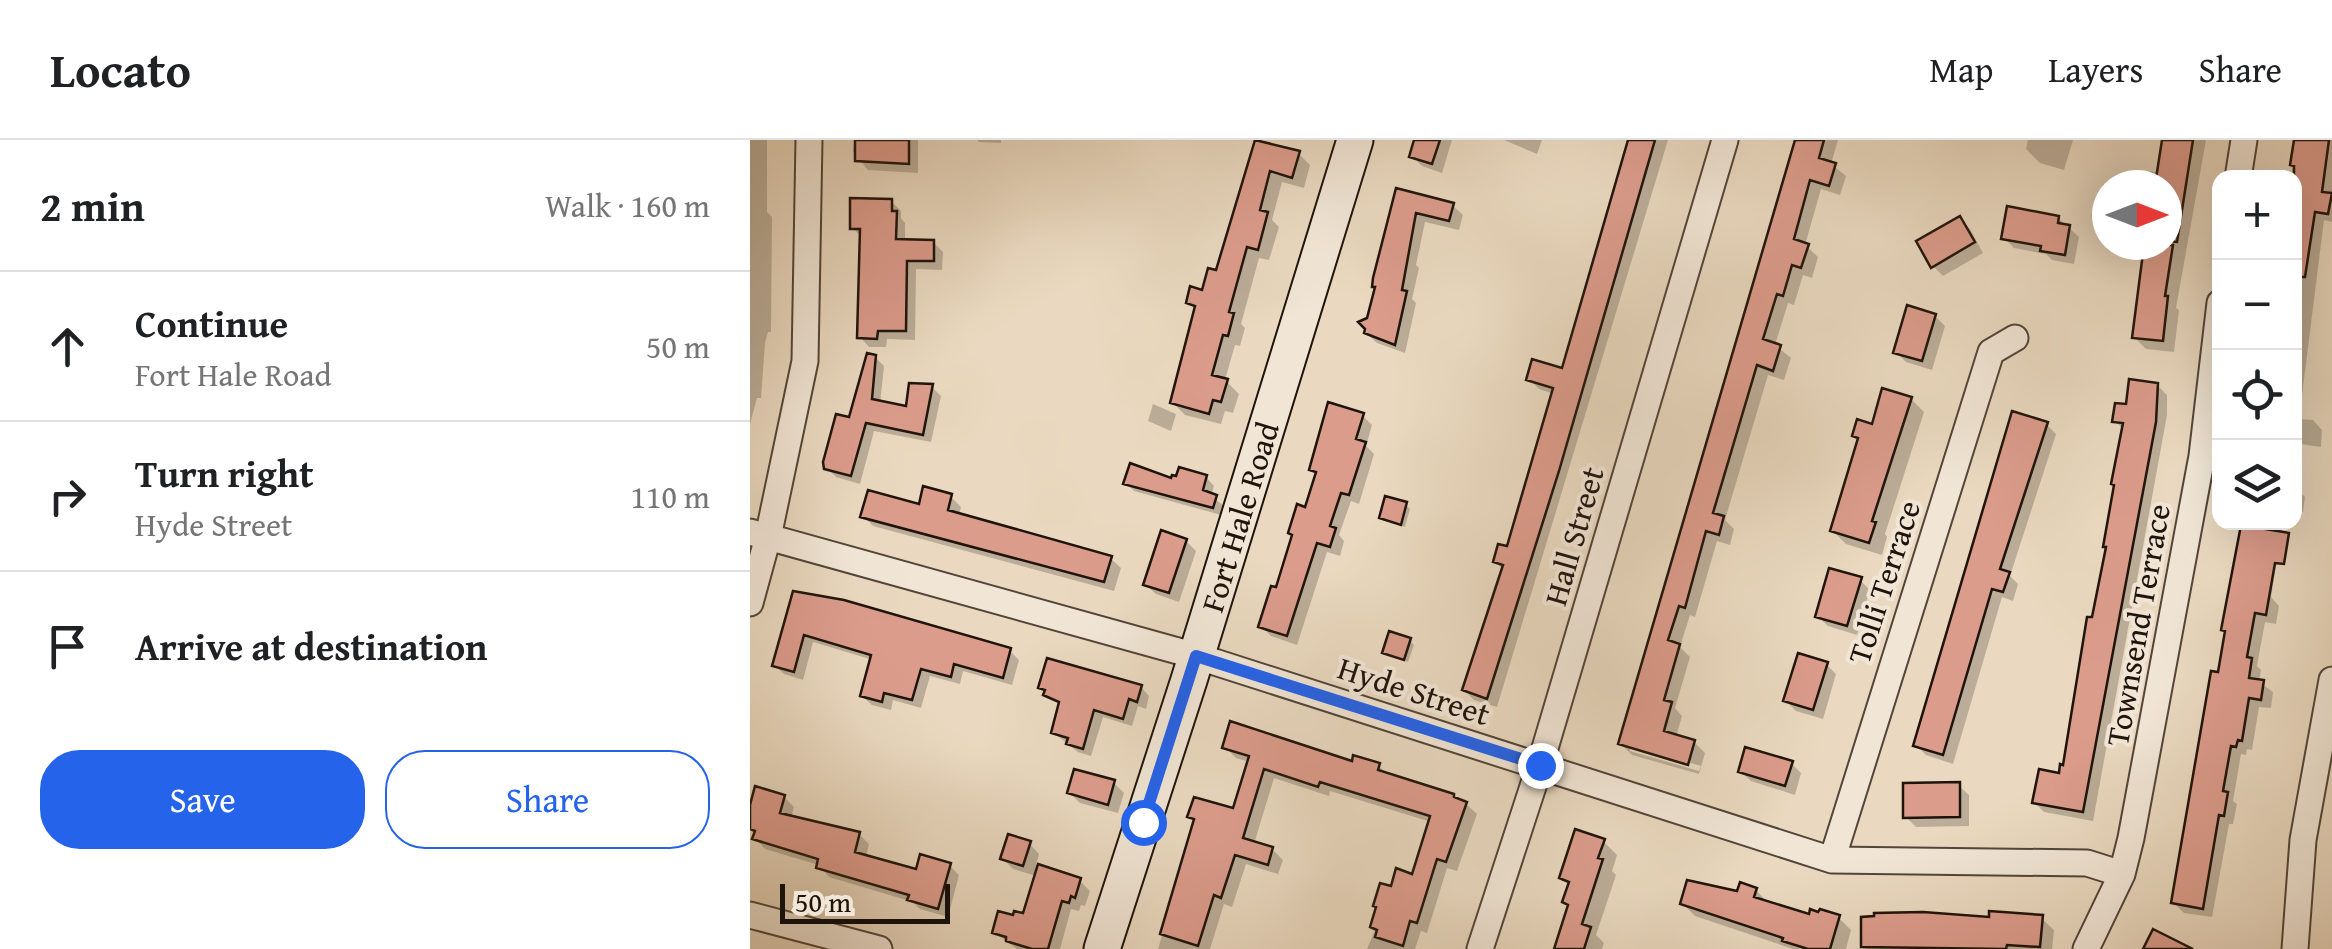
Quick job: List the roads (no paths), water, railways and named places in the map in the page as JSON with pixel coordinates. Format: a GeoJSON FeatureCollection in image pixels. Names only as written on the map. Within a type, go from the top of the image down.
{"type":"FeatureCollection","features":[{"type":"Feature","properties":{"kind":"street"},"geometry":{"type":"LineString","coordinates":[[750,603],[759,534],[806,362],[809,140]]}},
{"type":"Feature","properties":{"kind":"street","name":"Fort Hale Road"},"geometry":{"type":"LineString","coordinates":[[1102,949],[1355,140]]}},
{"type":"Feature","properties":{"kind":"street","name":"Hall Street"},"geometry":{"type":"LineString","coordinates":[[1480,949],[1540,765],[1725,140]]}},
{"type":"Feature","properties":{"kind":"street"},"geometry":{"type":"LineString","coordinates":[[2239,170],[2244,140]]}},
{"type":"Feature","properties":{"kind":"street","name":"Tolli Terrace"},"geometry":{"type":"LineString","coordinates":[[1832,860],[1991,352],[2015,338]]}},
{"type":"Feature","properties":{"kind":"street","name":"Townsend Terrace"},"geometry":{"type":"LineString","coordinates":[[2086,949],[2122,874],[2190,526],[2214,350]]}},
{"type":"Feature","properties":{"kind":"street","name":"Hyde Street"},"geometry":{"type":"LineString","coordinates":[[759,534],[1196,656],[1832,860],[2086,863],[2122,874]]}},
{"type":"Feature","properties":{"kind":"street"},"geometry":{"type":"LineString","coordinates":[[2295,949],[2303,840],[2332,680]]}},
{"type":"Feature","properties":{"kind":"street"},"geometry":{"type":"LineString","coordinates":[[750,915],[878,949]]}}]}
